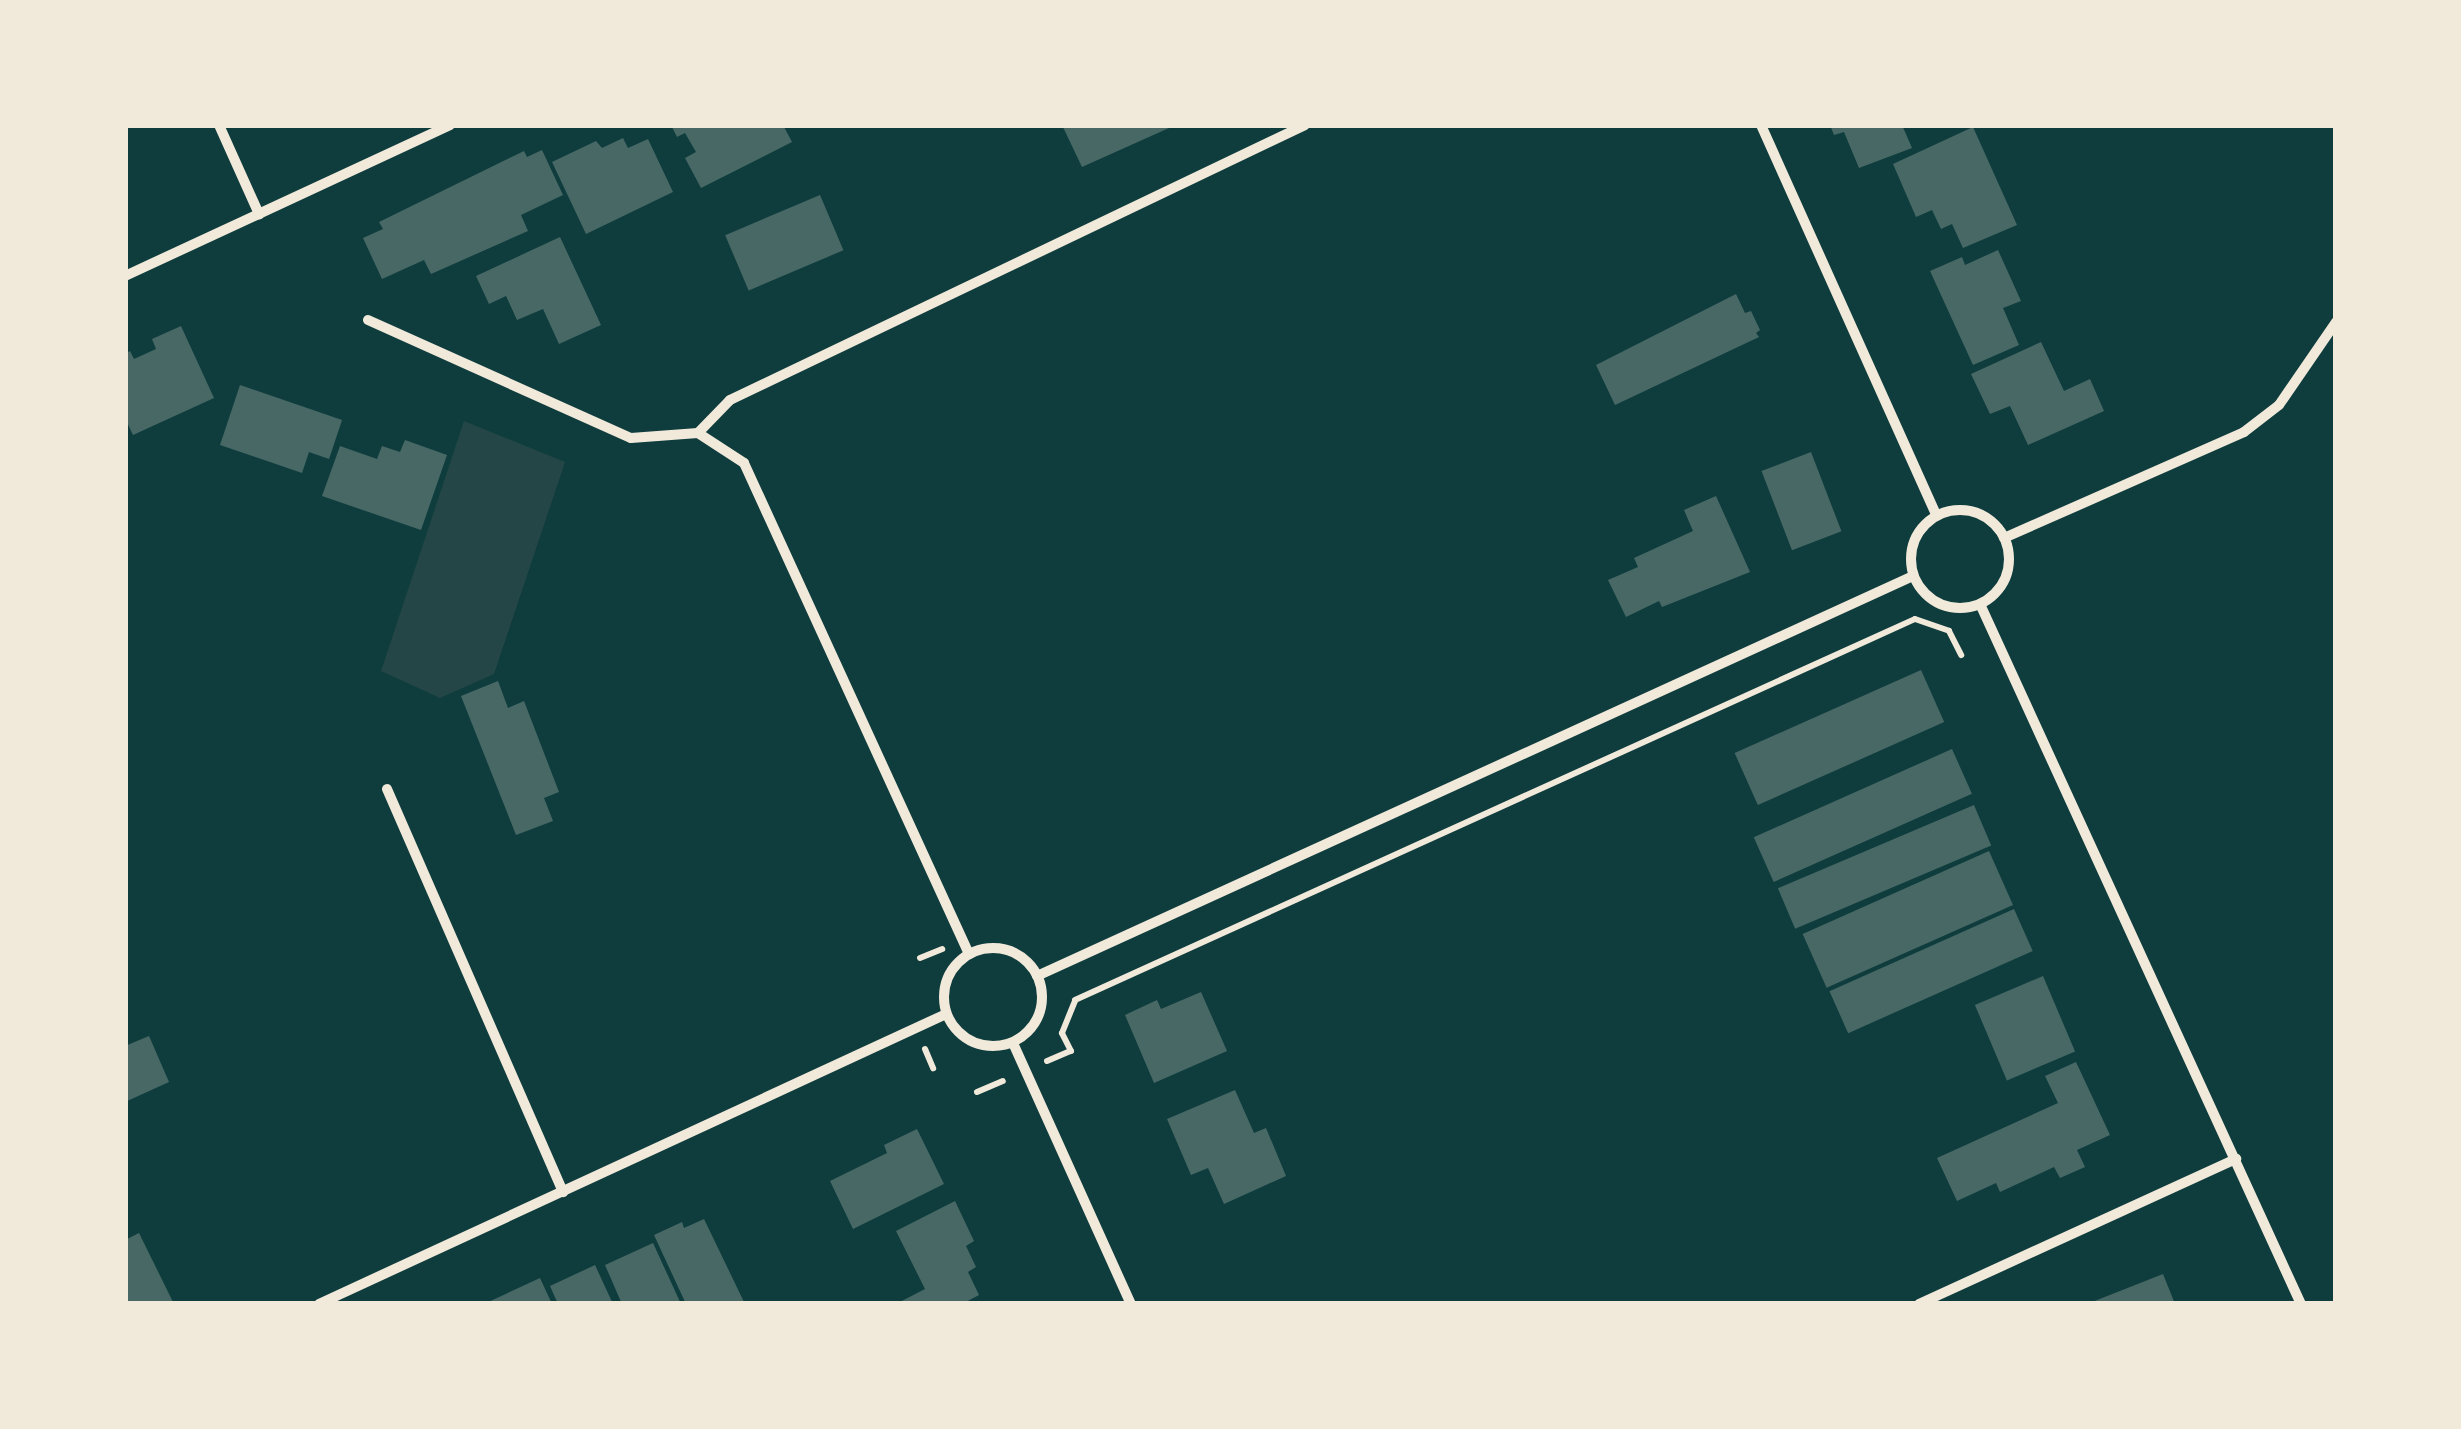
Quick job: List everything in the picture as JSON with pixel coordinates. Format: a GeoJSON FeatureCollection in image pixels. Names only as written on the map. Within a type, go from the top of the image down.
{"type":"FeatureCollection","features":[{"type":"Feature","properties":{"kind":"street"},"geometry":{"type":"LineString","coordinates":[[218,125],[259,214]]}},
{"type":"Feature","properties":{"kind":"street"},"geometry":{"type":"LineString","coordinates":[[125,276],[450,125]]}},
{"type":"Feature","properties":{"kind":"street"},"geometry":{"type":"LineString","coordinates":[[698,433],[730,400],[1305,125]]}},
{"type":"Feature","properties":{"kind":"street"},"geometry":{"type":"LineString","coordinates":[[1760,125],[1936,515]]}},
{"type":"Feature","properties":{"kind":"street"},"geometry":{"type":"LineString","coordinates":[[368,320],[630,438],[698,433],[744,463],[969,954]]}},
{"type":"Feature","properties":{"kind":"street"},"geometry":{"type":"LineString","coordinates":[[2004,538],[2244,432],[2279,405],[2336,322]]}},
{"type":"Feature","properties":{"kind":"street"},"geometry":{"type":"LineString","coordinates":[[1964,510],[1981,514],[2004,538],[2009,560],[2005,579],[1980,604],[1955,608],[1938,604],[1926,596],[1914,576],[1910,562],[1915,538],[1936,515],[1964,510]]}},
{"type":"Feature","properties":{"kind":"street"},"geometry":{"type":"LineString","coordinates":[[1038,976],[1914,576]]}},
{"type":"Feature","properties":{"kind":"street"},"geometry":{"type":"LineString","coordinates":[[1980,604],[2301,1304]]}},
{"type":"Feature","properties":{"kind":"street"},"geometry":{"type":"LineString","coordinates":[[387,789],[563,1192]]}},
{"type":"Feature","properties":{"kind":"street"},"geometry":{"type":"LineString","coordinates":[[1000,948],[1016,953],[1038,976],[1042,992],[1036,1022],[1013,1043],[981,1046],[966,1039],[946,1014],[943,1000],[949,973],[969,954],[1000,948]]}},
{"type":"Feature","properties":{"kind":"street"},"geometry":{"type":"LineString","coordinates":[[319,1304],[946,1014]]}},
{"type":"Feature","properties":{"kind":"street"},"geometry":{"type":"LineString","coordinates":[[1013,1043],[1131,1304]]}},
{"type":"Feature","properties":{"kind":"street"},"geometry":{"type":"LineString","coordinates":[[1919,1304],[2236,1158]]}},
{"type":"Feature","properties":{"kind":"path"},"geometry":{"type":"LineString","coordinates":[[1070,1051],[1062,1033],[1075,1000],[1915,619],[1949,631],[1960,655]]}},
{"type":"Feature","properties":{"kind":"shaded area"},"geometry":{"type":"Polygon","coordinates":[[[464,421],[565,462],[494,674],[440,698],[381,671],[464,421]]]}},
{"type":"Feature","properties":{"kind":"building"},"geometry":{"type":"Polygon","coordinates":[[[671,125],[783,125],[792,142],[701,188],[685,158],[696,152],[685,133],[677,137],[671,125]]]}},
{"type":"Feature","properties":{"kind":"building"},"geometry":{"type":"Polygon","coordinates":[[[1062,125],[1168,125],[1169,128],[1082,167],[1062,125]]]}},
{"type":"Feature","properties":{"kind":"building"},"geometry":{"type":"Polygon","coordinates":[[[1830,125],[1902,125],[1912,148],[1859,168],[1844,132],[1834,135],[1830,125]]]}},
{"type":"Feature","properties":{"kind":"building"},"geometry":{"type":"Polygon","coordinates":[[[1973,127],[2017,225],[1963,248],[1952,224],[1941,229],[1932,210],[1916,217],[1893,164],[1973,127]]]}},
{"type":"Feature","properties":{"kind":"building"},"geometry":{"type":"Polygon","coordinates":[[[623,138],[628,148],[648,139],[673,192],[586,234],[552,162],[596,141],[602,148],[623,138]]]}},
{"type":"Feature","properties":{"kind":"building"},"geometry":{"type":"Polygon","coordinates":[[[542,150],[563,195],[521,215],[528,231],[431,274],[424,260],[382,279],[363,238],[383,229],[379,222],[524,151],[527,157],[542,150]]]}},
{"type":"Feature","properties":{"kind":"building"},"geometry":{"type":"Polygon","coordinates":[[[820,195],[843,250],[749,290],[725,235],[820,195]]]}},
{"type":"Feature","properties":{"kind":"building"},"geometry":{"type":"Polygon","coordinates":[[[560,237],[601,325],[559,344],[543,309],[517,320],[506,296],[489,304],[476,276],[560,237]]]}},
{"type":"Feature","properties":{"kind":"building"},"geometry":{"type":"Polygon","coordinates":[[[1998,250],[2021,301],[2003,308],[2019,345],[1973,365],[1930,271],[1962,257],[1965,265],[1998,250]]]}},
{"type":"Feature","properties":{"kind":"building"},"geometry":{"type":"Polygon","coordinates":[[[1736,294],[1745,313],[1751,311],[1760,330],[1756,333],[1759,337],[1615,405],[1596,365],[1736,294]]]}},
{"type":"Feature","properties":{"kind":"building"},"geometry":{"type":"Polygon","coordinates":[[[181,326],[214,398],[133,435],[125,418],[125,354],[130,351],[134,359],[156,349],[152,339],[181,326]]]}},
{"type":"Feature","properties":{"kind":"building"},"geometry":{"type":"Polygon","coordinates":[[[2041,342],[2064,391],[2090,379],[2104,411],[2028,445],[2010,406],[1990,414],[1971,374],[2041,342]]]}},
{"type":"Feature","properties":{"kind":"building"},"geometry":{"type":"Polygon","coordinates":[[[240,385],[342,420],[329,459],[309,452],[302,473],[220,445],[240,385]]]}},
{"type":"Feature","properties":{"kind":"building"},"geometry":{"type":"Polygon","coordinates":[[[405,440],[447,455],[421,530],[322,496],[340,446],[377,459],[382,446],[400,452],[405,440]]]}},
{"type":"Feature","properties":{"kind":"building"},"geometry":{"type":"Polygon","coordinates":[[[1811,452],[1841,531],[1792,550],[1762,471],[1811,452]]]}},
{"type":"Feature","properties":{"kind":"building"},"geometry":{"type":"Polygon","coordinates":[[[1716,496],[1750,572],[1662,607],[1659,601],[1626,617],[1608,580],[1638,567],[1634,558],[1693,531],[1684,510],[1716,496]]]}},
{"type":"Feature","properties":{"kind":"building"},"geometry":{"type":"Polygon","coordinates":[[[1921,670],[1944,722],[1758,805],[1735,753],[1921,670]]]}},
{"type":"Feature","properties":{"kind":"building"},"geometry":{"type":"Polygon","coordinates":[[[498,681],[508,708],[524,701],[559,792],[544,798],[553,821],[516,835],[461,696],[498,681]]]}},
{"type":"Feature","properties":{"kind":"building"},"geometry":{"type":"Polygon","coordinates":[[[1952,749],[1972,794],[1774,882],[1754,837],[1952,749]]]}},
{"type":"Feature","properties":{"kind":"building"},"geometry":{"type":"Polygon","coordinates":[[[1974,805],[1991,846],[1795,929],[1778,888],[1974,805]]]}},
{"type":"Feature","properties":{"kind":"building"},"geometry":{"type":"Polygon","coordinates":[[[1989,851],[2013,905],[1827,988],[1803,934],[1989,851]]]}},
{"type":"Feature","properties":{"kind":"building"},"geometry":{"type":"Polygon","coordinates":[[[2014,909],[2033,951],[1848,1033],[1829,991],[2014,909]]]}},
{"type":"Feature","properties":{"kind":"building"},"geometry":{"type":"Polygon","coordinates":[[[2043,976],[2075,1051],[2007,1080],[1975,1005],[2043,976]]]}},
{"type":"Feature","properties":{"kind":"building"},"geometry":{"type":"Polygon","coordinates":[[[1201,992],[1227,1051],[1154,1083],[1125,1015],[1157,1000],[1161,1009],[1201,992]]]}},
{"type":"Feature","properties":{"kind":"building"},"geometry":{"type":"Polygon","coordinates":[[[149,1036],[169,1082],[125,1102],[125,1046],[149,1036]]]}},
{"type":"Feature","properties":{"kind":"building"},"geometry":{"type":"Polygon","coordinates":[[[2076,1062],[2110,1135],[2077,1150],[2085,1167],[2060,1178],[2054,1167],[2000,1192],[1996,1183],[1957,1201],[1937,1158],[2058,1103],[2045,1076],[2076,1062]]]}},
{"type":"Feature","properties":{"kind":"building"},"geometry":{"type":"Polygon","coordinates":[[[1235,1090],[1254,1133],[1266,1128],[1286,1176],[1224,1204],[1208,1168],[1191,1175],[1167,1119],[1235,1090]]]}},
{"type":"Feature","properties":{"kind":"building"},"geometry":{"type":"Polygon","coordinates":[[[917,1129],[944,1184],[853,1229],[830,1181],[887,1153],[884,1145],[917,1129]]]}},
{"type":"Feature","properties":{"kind":"building"},"geometry":{"type":"Polygon","coordinates":[[[955,1201],[974,1241],[966,1246],[976,1267],[968,1272],[979,1295],[962,1304],[896,1304],[925,1289],[896,1231],[955,1201]]]}},
{"type":"Feature","properties":{"kind":"building"},"geometry":{"type":"Polygon","coordinates":[[[704,1219],[745,1304],[686,1304],[654,1235],[682,1222],[684,1228],[704,1219]]]}},
{"type":"Feature","properties":{"kind":"building"},"geometry":{"type":"Polygon","coordinates":[[[139,1233],[174,1304],[125,1304],[125,1240],[139,1233]]]}},
{"type":"Feature","properties":{"kind":"building"},"geometry":{"type":"Polygon","coordinates":[[[653,1243],[681,1304],[622,1304],[605,1265],[653,1243]]]}},
{"type":"Feature","properties":{"kind":"building"},"geometry":{"type":"Polygon","coordinates":[[[595,1265],[613,1304],[558,1304],[550,1286],[595,1265]]]}},
{"type":"Feature","properties":{"kind":"building"},"geometry":{"type":"Polygon","coordinates":[[[2163,1274],[2175,1304],[2087,1304],[2163,1274]]]}},
{"type":"Feature","properties":{"kind":"building"},"geometry":{"type":"Polygon","coordinates":[[[540,1278],[552,1304],[484,1304],[540,1278]]]}}]}
